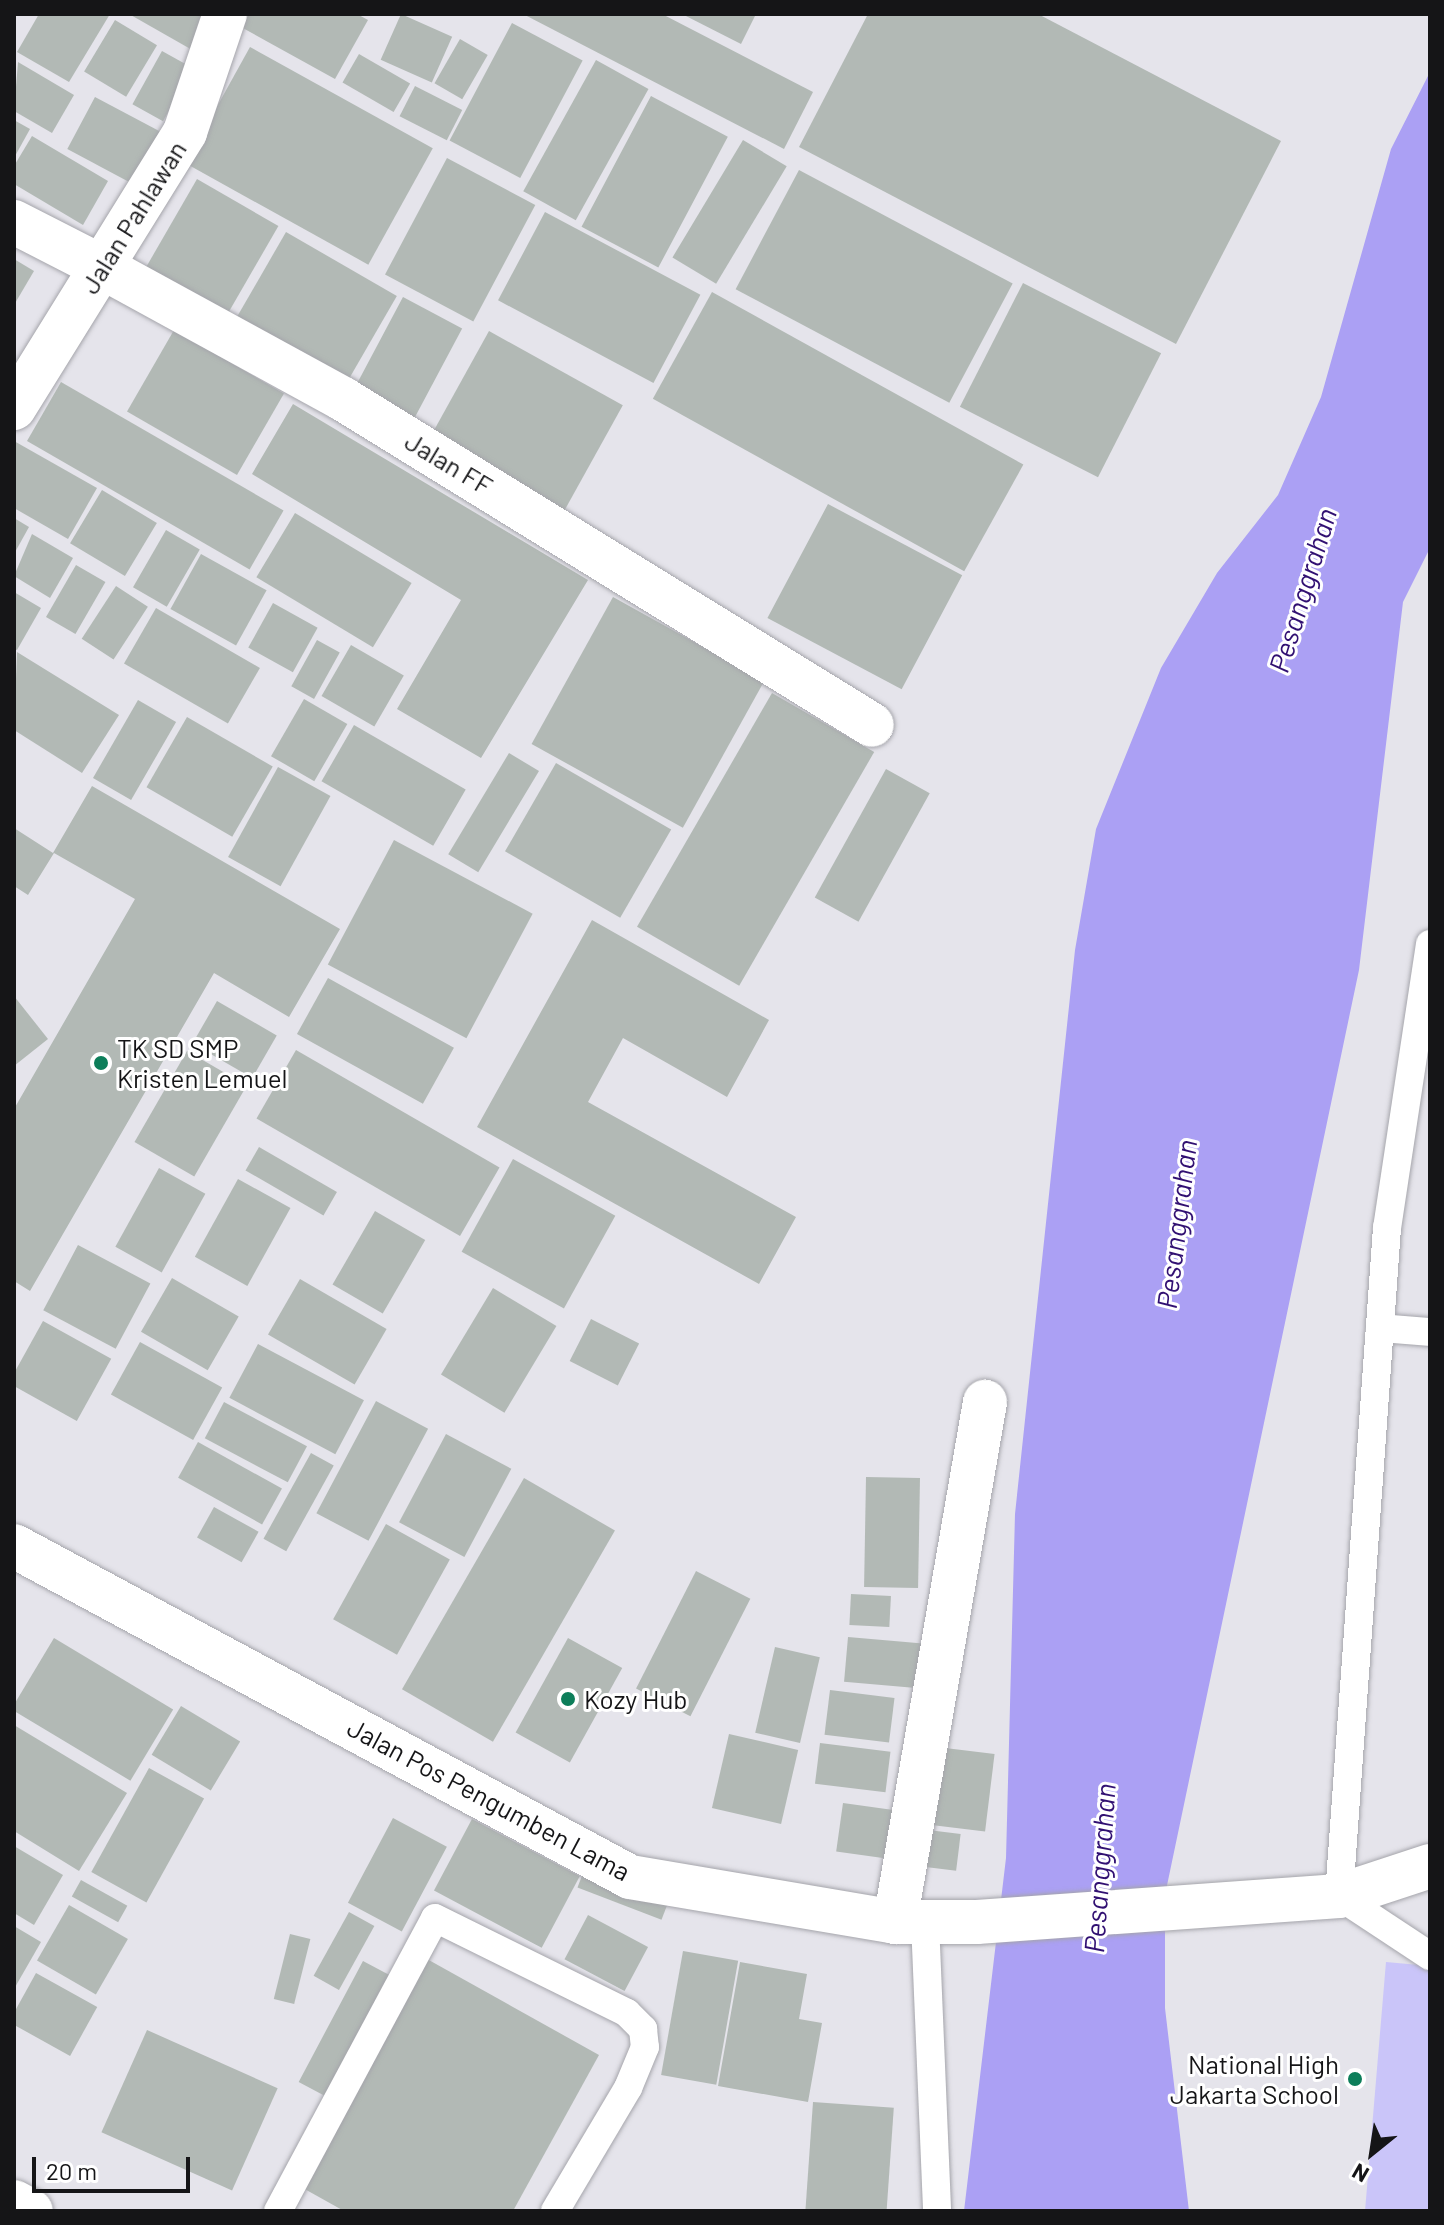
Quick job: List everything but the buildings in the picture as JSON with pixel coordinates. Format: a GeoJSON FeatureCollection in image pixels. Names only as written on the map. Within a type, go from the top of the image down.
{"type":"FeatureCollection","features":[{"type":"Feature","properties":{"kind":"street","name":"Jalan Pahlawan"},"geometry":{"type":"LineString","coordinates":[[14,408],[185,132],[225,14]]}},
{"type":"Feature","properties":{"kind":"street","name":"Jalan FF"},"geometry":{"type":"LineString","coordinates":[[14,222],[343,399],[872,725]]}},
{"type":"Feature","properties":{"kind":"street"},"geometry":{"type":"LineString","coordinates":[[910,1922],[985,1402]]}},
{"type":"Feature","properties":{"kind":"street","name":"Jalan Pos Pengumben Lama"},"geometry":{"type":"LineString","coordinates":[[14,1546],[621,1873],[910,1922],[977,1922],[1339,1896],[1430,1866]]}},
{"type":"Feature","properties":{"kind":"street"},"geometry":{"type":"LineString","coordinates":[[14,2202],[31,2211]]}},
{"type":"Feature","properties":{"kind":"lane"},"geometry":{"type":"LineString","coordinates":[[1430,944],[1387,1228],[1339,1896],[1430,1956]]}},
{"type":"Feature","properties":{"kind":"lane"},"geometry":{"type":"LineString","coordinates":[[1380,1328],[1430,1332]]}},
{"type":"Feature","properties":{"kind":"lane"},"geometry":{"type":"LineString","coordinates":[[278,2211],[435,1918],[627,2013],[643,2029],[645,2047],[628,2088],[555,2211]]}},
{"type":"Feature","properties":{"kind":"lane"},"geometry":{"type":"LineString","coordinates":[[910,1922],[937,2211]]}},
{"type":"Feature","properties":{"kind":"shaded area"},"geometry":{"type":"Polygon","coordinates":[[[1386,1962],[1430,1966],[1430,2211],[1365,2211],[1386,1962]]]}},
{"type":"Feature","properties":{"kind":"water","name":"Pesanggrahan"},"geometry":{"type":"Polygon","coordinates":[[[1430,72],[1430,548],[1403,602],[1359,970],[1165,1895],[1165,2008],[1189,2211],[964,2211],[1006,1858],[1015,1514],[1075,950],[1096,829],[1161,668],[1217,573],[1278,495],[1321,397],[1391,149],[1430,72]]]}},
{"type":"Feature","properties":{"kind":"place","name":"TK SD SMP Kristen Lemuel"},"geometry":{"type":"Point","coordinates":[101,1063]}},
{"type":"Feature","properties":{"kind":"place","name":"Kozy Hub"},"geometry":{"type":"Point","coordinates":[568,1699]}},
{"type":"Feature","properties":{"kind":"place","name":"National High Jakarta School"},"geometry":{"type":"Point","coordinates":[1355,2079]}}]}
